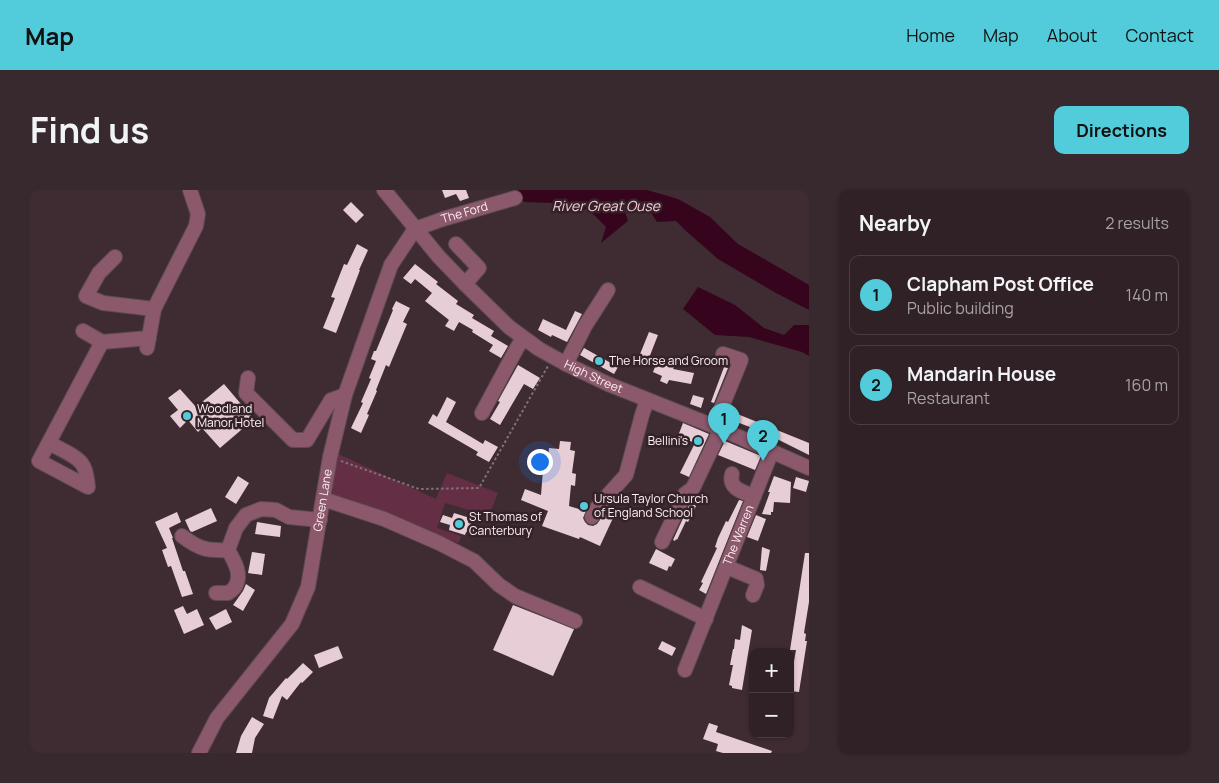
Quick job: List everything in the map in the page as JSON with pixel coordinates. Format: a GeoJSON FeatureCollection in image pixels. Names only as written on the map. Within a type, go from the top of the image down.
{"type":"FeatureCollection","features":[{"type":"Feature","properties":{"kind":"street"},"geometry":{"type":"LineString","coordinates":[[82,331],[102,342],[148,343],[154,309],[196,226],[198,214],[190,190]]}},
{"type":"Feature","properties":{"kind":"street","name":"High Street"},"geometry":{"type":"LineString","coordinates":[[384,190],[439,258],[495,314],[524,339],[560,361],[608,384],[717,427],[809,468]]}},
{"type":"Feature","properties":{"kind":"street","name":"The Ford"},"geometry":{"type":"LineString","coordinates":[[415,229],[515,198]]}},
{"type":"Feature","properties":{"kind":"street","name":"Green Lane"},"geometry":{"type":"LineString","coordinates":[[199,753],[217,718],[292,624],[308,587],[330,457],[345,395],[391,265],[415,229]]}},
{"type":"Feature","properties":{"kind":"street"},"geometry":{"type":"LineString","coordinates":[[456,244],[479,268],[465,284]]}},
{"type":"Feature","properties":{"kind":"street"},"geometry":{"type":"LineString","coordinates":[[115,257],[99,273],[86,296],[103,303],[154,309]]}},
{"type":"Feature","properties":{"kind":"street"},"geometry":{"type":"LineString","coordinates":[[560,361],[608,290]]}},
{"type":"Feature","properties":{"kind":"street"},"geometry":{"type":"LineString","coordinates":[[482,414],[518,346],[524,339]]}},
{"type":"Feature","properties":{"kind":"street"},"geometry":{"type":"LineString","coordinates":[[49,443],[102,342]]}},
{"type":"Feature","properties":{"kind":"street"},"geometry":{"type":"LineString","coordinates":[[662,542],[685,494],[693,488],[741,360],[723,354]]}},
{"type":"Feature","properties":{"kind":"street"},"geometry":{"type":"LineString","coordinates":[[248,378],[246,393],[294,440],[307,440],[331,400],[345,395]]}},
{"type":"Feature","properties":{"kind":"street"},"geometry":{"type":"LineString","coordinates":[[592,516],[598,506],[626,475],[647,400]]}},
{"type":"Feature","properties":{"kind":"street","name":"The Warren"},"geometry":{"type":"LineString","coordinates":[[686,670],[772,451]]}},
{"type":"Feature","properties":{"kind":"street"},"geometry":{"type":"LineString","coordinates":[[732,474],[730,480],[733,486],[739,491],[754,496]]}},
{"type":"Feature","properties":{"kind":"street"},"geometry":{"type":"LineString","coordinates":[[323,499],[384,519],[439,544],[474,561],[499,586],[515,596],[575,621]]}},
{"type":"Feature","properties":{"kind":"street"},"geometry":{"type":"LineString","coordinates":[[228,550],[236,528],[246,515],[262,509],[276,510],[289,517],[320,520]]}},
{"type":"Feature","properties":{"kind":"street"},"geometry":{"type":"LineString","coordinates":[[182,536],[194,545],[212,550],[228,550]]}},
{"type":"Feature","properties":{"kind":"street"},"geometry":{"type":"LineString","coordinates":[[216,593],[228,593],[236,586],[239,574],[228,550]]}},
{"type":"Feature","properties":{"kind":"street"},"geometry":{"type":"LineString","coordinates":[[727,567],[756,579],[757,585],[753,594]]}},
{"type":"Feature","properties":{"kind":"street"},"geometry":{"type":"LineString","coordinates":[[640,586],[706,619]]}},
{"type":"Feature","properties":{"kind":"path"},"geometry":{"type":"LineString","coordinates":[[330,457],[419,489],[478,488],[560,361]]}},
{"type":"Feature","properties":{"kind":"shaded area"},"geometry":{"type":"Polygon","coordinates":[[[336,453],[436,499],[447,473],[498,493],[489,516],[445,503],[437,528],[461,536],[459,543],[332,496],[336,453]]]}},
{"type":"Feature","properties":{"kind":"water","name":"River Great Ouse"},"geometry":{"type":"Polygon","coordinates":[[[511,190],[647,190],[678,199],[710,217],[738,244],[809,285],[809,310],[718,259],[676,221],[657,222],[648,208],[623,206],[628,221],[601,243],[606,227],[589,210],[552,203],[525,202],[515,198],[511,190]]]}},
{"type":"Feature","properties":{"kind":"water"},"geometry":{"type":"Polygon","coordinates":[[[698,287],[735,305],[764,328],[784,335],[794,325],[809,325],[809,356],[802,352],[749,337],[715,335],[683,309],[698,287]]]}},
{"type":"Feature","properties":{"kind":"building"},"geometry":{"type":"Polygon","coordinates":[[[442,190],[466,190],[469,198],[460,201],[456,194],[445,198],[442,190]]]}},
{"type":"Feature","properties":{"kind":"building"},"geometry":{"type":"Polygon","coordinates":[[[351,202],[364,215],[356,223],[343,210],[351,202]]]}},
{"type":"Feature","properties":{"kind":"building"},"geometry":{"type":"Polygon","coordinates":[[[357,244],[368,250],[336,333],[323,328],[335,298],[331,297],[344,264],[347,265],[357,244]]]}},
{"type":"Feature","properties":{"kind":"building"},"geometry":{"type":"Polygon","coordinates":[[[415,264],[458,301],[456,304],[474,315],[472,318],[494,331],[491,336],[508,346],[501,358],[489,351],[493,345],[459,322],[454,331],[445,326],[449,320],[425,301],[432,293],[415,279],[411,284],[403,278],[415,264]]]}},
{"type":"Feature","properties":{"kind":"building"},"geometry":{"type":"Polygon","coordinates":[[[396,301],[410,308],[403,322],[407,324],[389,367],[386,365],[361,433],[351,428],[363,403],[361,402],[371,379],[369,378],[376,361],[371,359],[396,301]]]}},
{"type":"Feature","properties":{"kind":"building"},"geometry":{"type":"Polygon","coordinates":[[[575,311],[582,314],[567,342],[538,330],[543,319],[566,330],[575,311]]]}},
{"type":"Feature","properties":{"kind":"building"},"geometry":{"type":"Polygon","coordinates":[[[649,332],[658,335],[647,363],[638,359],[649,332]]]}},
{"type":"Feature","properties":{"kind":"building","name":"The Horse and Groom"},"geometry":{"type":"Polygon","coordinates":[[[584,348],[618,367],[614,374],[580,355],[584,348]]]}},
{"type":"Feature","properties":{"kind":"building"},"geometry":{"type":"Polygon","coordinates":[[[657,362],[666,366],[668,362],[675,365],[673,369],[694,373],[691,384],[669,380],[667,384],[660,381],[662,376],[653,372],[657,362]]]}},
{"type":"Feature","properties":{"kind":"building"},"geometry":{"type":"Polygon","coordinates":[[[518,365],[540,378],[533,389],[524,384],[500,425],[490,419],[518,365]]]}},
{"type":"Feature","properties":{"kind":"building"},"geometry":{"type":"Polygon","coordinates":[[[724,367],[728,368],[714,403],[711,402],[724,367]]]}},
{"type":"Feature","properties":{"kind":"building","name":"Woodland Manor Hotel"},"geometry":{"type":"Polygon","coordinates":[[[224,384],[252,417],[245,422],[247,425],[220,448],[202,428],[198,432],[188,420],[180,428],[170,416],[178,410],[168,398],[180,389],[196,407],[224,384]]]}},
{"type":"Feature","properties":{"kind":"building"},"geometry":{"type":"Polygon","coordinates":[[[693,395],[704,398],[701,408],[690,404],[693,395]]]}},
{"type":"Feature","properties":{"kind":"building"},"geometry":{"type":"Polygon","coordinates":[[[447,397],[456,402],[446,422],[483,444],[485,440],[498,447],[489,462],[476,455],[478,452],[428,423],[433,414],[437,417],[447,397]]]}},
{"type":"Feature","properties":{"kind":"building"},"geometry":{"type":"Polygon","coordinates":[[[730,411],[809,443],[809,455],[765,433],[729,419],[730,411]]]}},
{"type":"Feature","properties":{"kind":"building"},"geometry":{"type":"Polygon","coordinates":[[[683,423],[709,434],[689,477],[680,473],[695,443],[678,436],[683,423]]]}},
{"type":"Feature","properties":{"kind":"building"},"geometry":{"type":"Polygon","coordinates":[[[560,441],[571,442],[570,450],[575,451],[572,473],[576,474],[575,486],[571,485],[569,506],[582,510],[584,506],[588,507],[583,518],[588,525],[593,526],[597,524],[604,514],[613,518],[600,546],[580,537],[579,539],[542,526],[548,511],[521,500],[525,489],[541,495],[543,470],[547,471],[549,448],[559,449],[560,441]]]}},
{"type":"Feature","properties":{"kind":"building"},"geometry":{"type":"Polygon","coordinates":[[[725,441],[761,456],[755,470],[718,455],[725,441]]]}},
{"type":"Feature","properties":{"kind":"building"},"geometry":{"type":"Polygon","coordinates":[[[238,476],[249,483],[236,504],[225,497],[238,476]]]}},
{"type":"Feature","properties":{"kind":"building"},"geometry":{"type":"Polygon","coordinates":[[[774,476],[791,482],[790,503],[774,502],[771,515],[762,514],[770,492],[768,492],[774,476]]]}},
{"type":"Feature","properties":{"kind":"building"},"geometry":{"type":"Polygon","coordinates":[[[796,477],[809,481],[806,492],[793,488],[796,477]]]}},
{"type":"Feature","properties":{"kind":"building"},"geometry":{"type":"Polygon","coordinates":[[[739,500],[743,501],[706,594],[699,590],[703,583],[701,582],[717,548],[715,547],[718,538],[739,500]]]}},
{"type":"Feature","properties":{"kind":"building"},"geometry":{"type":"Polygon","coordinates":[[[691,501],[696,506],[675,541],[673,540],[691,501]]]}},
{"type":"Feature","properties":{"kind":"building"},"geometry":{"type":"Polygon","coordinates":[[[211,508],[217,521],[192,532],[190,531],[185,520],[211,508]]]}},
{"type":"Feature","properties":{"kind":"building"},"geometry":{"type":"Polygon","coordinates":[[[177,512],[181,522],[169,528],[183,571],[185,571],[193,594],[182,597],[171,566],[168,567],[162,550],[167,548],[155,522],[177,512]]]}},
{"type":"Feature","properties":{"kind":"building","name":"St Thomas of Canterbury"},"geometry":{"type":"Polygon","coordinates":[[[454,513],[470,518],[468,523],[477,525],[475,534],[466,532],[465,535],[449,530],[450,525],[440,522],[443,515],[452,518],[454,513]]]}},
{"type":"Feature","properties":{"kind":"building"},"geometry":{"type":"Polygon","coordinates":[[[756,515],[766,519],[758,541],[747,537],[756,515]]]}},
{"type":"Feature","properties":{"kind":"building"},"geometry":{"type":"Polygon","coordinates":[[[257,522],[281,526],[280,537],[255,534],[257,522]]]}},
{"type":"Feature","properties":{"kind":"building"},"geometry":{"type":"Polygon","coordinates":[[[762,547],[770,550],[766,571],[760,570],[762,547]]]}},
{"type":"Feature","properties":{"kind":"building"},"geometry":{"type":"Polygon","coordinates":[[[656,549],[675,559],[667,571],[649,563],[656,549]]]}},
{"type":"Feature","properties":{"kind":"building"},"geometry":{"type":"Polygon","coordinates":[[[252,552],[265,554],[262,575],[248,573],[252,552]]]}},
{"type":"Feature","properties":{"kind":"building"},"geometry":{"type":"Polygon","coordinates":[[[805,553],[809,553],[809,602],[804,633],[806,634],[805,641],[807,641],[799,692],[794,691],[796,650],[790,648],[805,553]]]}},
{"type":"Feature","properties":{"kind":"building"},"geometry":{"type":"Polygon","coordinates":[[[246,584],[255,590],[243,611],[233,605],[246,584]]]}},
{"type":"Feature","properties":{"kind":"building"},"geometry":{"type":"Polygon","coordinates":[[[513,605],[574,629],[553,676],[493,650],[513,605]]]}},
{"type":"Feature","properties":{"kind":"building"},"geometry":{"type":"Polygon","coordinates":[[[183,606],[187,614],[197,609],[204,625],[184,634],[174,610],[183,606]]]}},
{"type":"Feature","properties":{"kind":"building"},"geometry":{"type":"Polygon","coordinates":[[[226,609],[232,622],[216,630],[209,618],[226,609]]]}},
{"type":"Feature","properties":{"kind":"building"},"geometry":{"type":"Polygon","coordinates":[[[742,625],[752,630],[742,690],[732,688],[729,685],[733,665],[730,665],[735,639],[740,640],[742,625]]]}},
{"type":"Feature","properties":{"kind":"building"},"geometry":{"type":"Polygon","coordinates":[[[662,641],[676,648],[672,656],[658,649],[662,641]]]}},
{"type":"Feature","properties":{"kind":"building"},"geometry":{"type":"Polygon","coordinates":[[[338,646],[343,658],[319,668],[314,655],[338,646]]]}},
{"type":"Feature","properties":{"kind":"building"},"geometry":{"type":"Polygon","coordinates":[[[303,663],[313,672],[301,682],[287,700],[282,696],[273,719],[263,716],[269,698],[286,678],[303,663]]]}},
{"type":"Feature","properties":{"kind":"building"},"geometry":{"type":"Polygon","coordinates":[[[252,717],[264,724],[255,738],[252,753],[236,753],[241,736],[252,717]]]}},
{"type":"Feature","properties":{"kind":"building"},"geometry":{"type":"Polygon","coordinates":[[[709,723],[718,726],[716,732],[772,751],[771,753],[723,753],[716,751],[718,744],[703,739],[709,723]]]}},
{"type":"Feature","properties":{"kind":"place","name":"The Horse and Groom"},"geometry":{"type":"Point","coordinates":[599,361]}},
{"type":"Feature","properties":{"kind":"place","name":"Woodland Manor Hotel"},"geometry":{"type":"Point","coordinates":[187,416]}},
{"type":"Feature","properties":{"kind":"place","name":"Bellini's"},"geometry":{"type":"Point","coordinates":[698,441]}},
{"type":"Feature","properties":{"kind":"place","name":"Clapham Post Office"},"geometry":{"type":"Point","coordinates":[724,444]}},
{"type":"Feature","properties":{"kind":"place","name":"Mandarin House"},"geometry":{"type":"Point","coordinates":[763,461]}},
{"type":"Feature","properties":{"kind":"place","name":"Ursula Taylor Church of England School"},"geometry":{"type":"Point","coordinates":[584,506]}},
{"type":"Feature","properties":{"kind":"place","name":"St Thomas of Canterbury"},"geometry":{"type":"Point","coordinates":[459,524]}}]}
